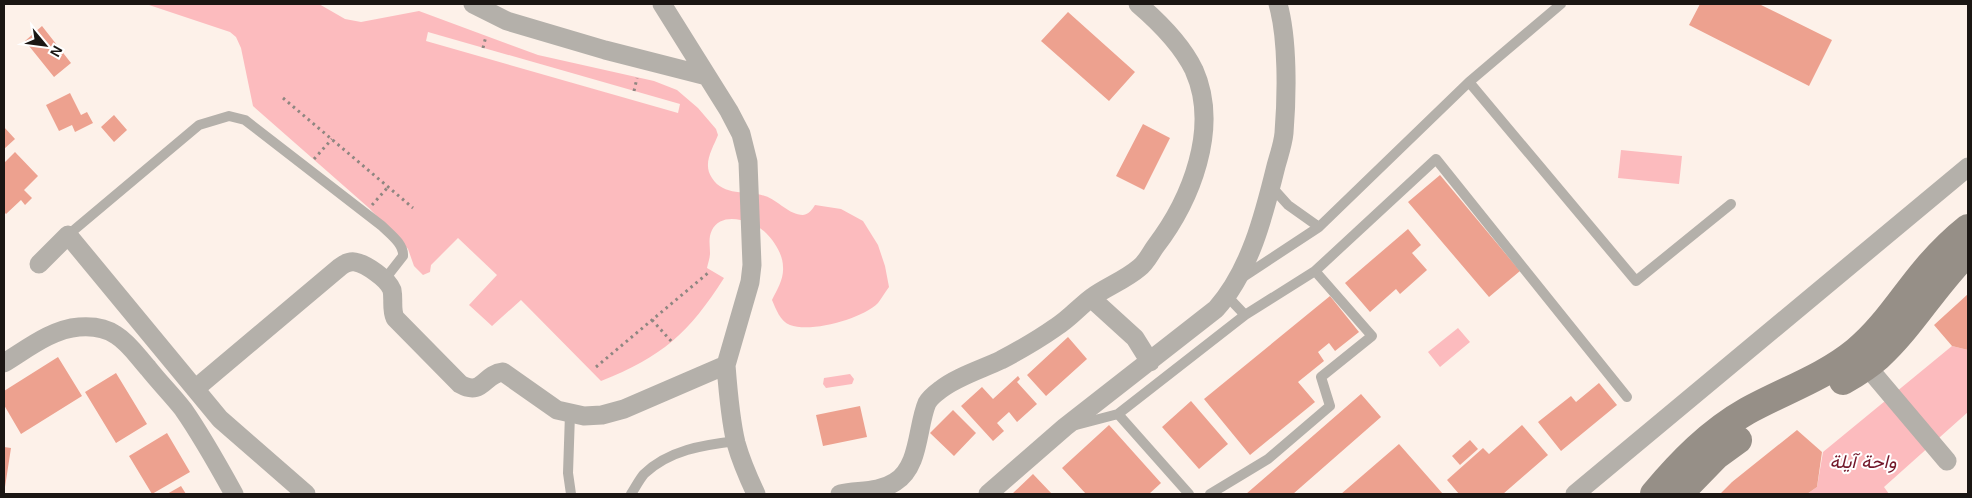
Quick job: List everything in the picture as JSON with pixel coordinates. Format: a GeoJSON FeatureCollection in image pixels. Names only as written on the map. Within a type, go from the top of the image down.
{"type":"FeatureCollection","features":[{"type":"Feature","properties":{"kind":"street"},"geometry":{"type":"LineString","coordinates":[[472,4],[507,21],[605,50],[707,76]]}},
{"type":"Feature","properties":{"kind":"street"},"geometry":{"type":"LineString","coordinates":[[662,4],[729,111],[741,134],[748,162],[752,265],[750,282],[726,365],[736,441],[742,462],[756,494]]}},
{"type":"Feature","properties":{"kind":"street"},"geometry":{"type":"LineString","coordinates":[[840,494],[875,491],[896,482],[910,466],[918,444],[927,402],[941,389],[1002,359],[1058,326],[1091,298],[1140,268],[1170,228],[1186,198],[1198,167],[1203,134],[1202,101],[1194,71],[1179,46],[1154,17],[1138,4]]}},
{"type":"Feature","properties":{"kind":"street"},"geometry":{"type":"LineString","coordinates":[[988,494],[1065,427],[1216,309],[1232,289],[1252,248],[1271,186],[1284,134],[1285,56],[1278,4]]}},
{"type":"Feature","properties":{"kind":"street"},"geometry":{"type":"LineString","coordinates":[[1575,494],[1848,269],[1968,167]]}},
{"type":"Feature","properties":{"kind":"street"},"geometry":{"type":"LineString","coordinates":[[1868,367],[1885,323],[1942,251],[1968,228]]}},
{"type":"Feature","properties":{"kind":"street"},"geometry":{"type":"LineString","coordinates":[[39,264],[68,235],[220,419],[306,494]]}},
{"type":"Feature","properties":{"kind":"street"},"geometry":{"type":"LineString","coordinates":[[1679,494],[1716,456],[1749,431],[1842,383],[1868,367],[1894,340],[1953,267],[1968,252]]}},
{"type":"Feature","properties":{"kind":"street"},"geometry":{"type":"LineString","coordinates":[[195,389],[348,262],[356,262],[385,279],[391,288],[395,318],[460,384],[468,388],[476,388],[503,372],[557,410],[570,414],[602,415],[624,409],[726,365]]}},
{"type":"Feature","properties":{"kind":"street"},"geometry":{"type":"LineString","coordinates":[[1091,298],[1135,338],[1150,362]]}},
{"type":"Feature","properties":{"kind":"street"},"geometry":{"type":"LineString","coordinates":[[4,363],[50,335],[66,330],[79,327],[92,328],[103,329],[115,334],[127,343],[182,408],[206,444],[234,494]]}},
{"type":"Feature","properties":{"kind":"street"},"geometry":{"type":"LineString","coordinates":[[1868,367],[1947,461]]}},
{"type":"Feature","properties":{"kind":"street"},"geometry":{"type":"LineString","coordinates":[[1654,494],[1688,456],[1725,426],[1764,402],[1828,370],[1868,367]]}},
{"type":"Feature","properties":{"kind":"lane"},"geometry":{"type":"LineString","coordinates":[[1245,315],[1232,289],[1319,227],[1469,82],[1561,4]]}},
{"type":"Feature","properties":{"kind":"lane"},"geometry":{"type":"LineString","coordinates":[[1469,82],[1636,281],[1731,204]]}},
{"type":"Feature","properties":{"kind":"lane"},"geometry":{"type":"LineString","coordinates":[[68,235],[199,125],[229,116],[245,120],[374,220],[401,246],[403,256],[385,279]]}},
{"type":"Feature","properties":{"kind":"lane"},"geometry":{"type":"LineString","coordinates":[[1065,427],[1118,414],[1245,315],[1315,271],[1436,159],[1627,397]]}},
{"type":"Feature","properties":{"kind":"lane"},"geometry":{"type":"LineString","coordinates":[[1271,186],[1288,204],[1319,227]]}},
{"type":"Feature","properties":{"kind":"lane"},"geometry":{"type":"LineString","coordinates":[[1210,494],[1268,459],[1330,406],[1321,377],[1372,336],[1315,271]]}},
{"type":"Feature","properties":{"kind":"lane"},"geometry":{"type":"LineString","coordinates":[[570,414],[568,473],[571,494]]}},
{"type":"Feature","properties":{"kind":"lane"},"geometry":{"type":"LineString","coordinates":[[1118,414],[1189,494]]}},
{"type":"Feature","properties":{"kind":"lane"},"geometry":{"type":"LineString","coordinates":[[631,494],[644,475],[665,459],[686,449],[736,441]]}},
{"type":"Feature","properties":{"kind":"path"},"geometry":{"type":"LineString","coordinates":[[483,48],[486,36]]}},
{"type":"Feature","properties":{"kind":"path"},"geometry":{"type":"LineString","coordinates":[[634,91],[637,78]]}},
{"type":"Feature","properties":{"kind":"path"},"geometry":{"type":"LineString","coordinates":[[283,98],[413,208]]}},
{"type":"Feature","properties":{"kind":"path"},"geometry":{"type":"LineString","coordinates":[[314,160],[332,139]]}},
{"type":"Feature","properties":{"kind":"path"},"geometry":{"type":"LineString","coordinates":[[369,208],[388,187]]}},
{"type":"Feature","properties":{"kind":"path"},"geometry":{"type":"LineString","coordinates":[[596,367],[708,273]]}},
{"type":"Feature","properties":{"kind":"path"},"geometry":{"type":"LineString","coordinates":[[652,320],[672,342]]}},
{"type":"Feature","properties":{"kind":"water"},"geometry":{"type":"Polygon","coordinates":[[[146,4],[319,4],[345,19],[361,22],[419,11],[538,55],[654,81],[677,90],[698,108],[716,129],[718,135],[709,156],[708,167],[709,173],[717,184],[736,192],[765,196],[793,213],[807,214],[815,205],[841,209],[863,221],[878,245],[889,287],[878,303],[849,319],[823,326],[799,327],[790,325],[781,318],[772,300],[780,284],[783,271],[782,258],[775,245],[766,233],[754,225],[738,220],[723,220],[717,224],[711,233],[710,255],[707,268],[724,278],[699,314],[672,341],[641,363],[601,381],[521,300],[492,326],[469,305],[497,275],[458,238],[431,265],[430,272],[423,275],[414,266],[408,249],[369,208],[253,106],[241,48],[236,37],[230,32],[146,4]]]}},
{"type":"Feature","properties":{"kind":"water"},"geometry":{"type":"Polygon","coordinates":[[[1621,150],[1682,156],[1679,184],[1618,178],[1621,150]]]}},
{"type":"Feature","properties":{"kind":"water"},"geometry":{"type":"Polygon","coordinates":[[[1458,328],[1470,342],[1440,367],[1428,352],[1458,328]]]}},
{"type":"Feature","properties":{"kind":"water","name":"واحة آيلة"},"geometry":{"type":"Polygon","coordinates":[[[1952,346],[1968,350],[1968,412],[1884,487],[1889,494],[1807,494],[1817,487],[1823,452],[1952,346]]]}},
{"type":"Feature","properties":{"kind":"water"},"geometry":{"type":"Polygon","coordinates":[[[850,374],[854,379],[852,384],[826,388],[823,384],[824,378],[850,374]]]}},
{"type":"Feature","properties":{"kind":"pier"},"geometry":{"type":"Polygon","coordinates":[[[428,32],[680,104],[678,113],[426,41],[428,32]]]}},
{"type":"Feature","properties":{"kind":"building"},"geometry":{"type":"Polygon","coordinates":[[[1700,4],[1759,4],[1832,40],[1809,86],[1689,25],[1700,4]]]}},
{"type":"Feature","properties":{"kind":"building"},"geometry":{"type":"Polygon","coordinates":[[[1068,12],[1135,72],[1109,101],[1041,41],[1068,12]]]}},
{"type":"Feature","properties":{"kind":"building"},"geometry":{"type":"Polygon","coordinates":[[[42,26],[71,63],[54,77],[25,41],[42,26]]]}},
{"type":"Feature","properties":{"kind":"building"},"geometry":{"type":"Polygon","coordinates":[[[70,93],[81,115],[87,112],[93,123],[75,132],[72,125],[59,131],[46,105],[70,93]]]}},
{"type":"Feature","properties":{"kind":"building"},"geometry":{"type":"Polygon","coordinates":[[[114,115],[127,130],[114,142],[101,127],[114,115]]]}},
{"type":"Feature","properties":{"kind":"building"},"geometry":{"type":"Polygon","coordinates":[[[1143,124],[1170,138],[1144,190],[1116,176],[1143,124]]]}},
{"type":"Feature","properties":{"kind":"building"},"geometry":{"type":"Polygon","coordinates":[[[4,127],[15,139],[4,149],[4,127]]]}},
{"type":"Feature","properties":{"kind":"building"},"geometry":{"type":"Polygon","coordinates":[[[15,152],[38,176],[24,190],[32,198],[25,205],[21,200],[6,214],[4,212],[4,163],[15,152]]]}},
{"type":"Feature","properties":{"kind":"building"},"geometry":{"type":"Polygon","coordinates":[[[1440,175],[1520,271],[1489,297],[1408,202],[1440,175]]]}},
{"type":"Feature","properties":{"kind":"building"},"geometry":{"type":"Polygon","coordinates":[[[1408,229],[1421,245],[1412,253],[1427,270],[1400,294],[1396,289],[1370,312],[1345,283],[1408,229]]]}},
{"type":"Feature","properties":{"kind":"building"},"geometry":{"type":"Polygon","coordinates":[[[1968,294],[1968,350],[1952,346],[1934,325],[1968,294]]]}},
{"type":"Feature","properties":{"kind":"building"},"geometry":{"type":"Polygon","coordinates":[[[1330,296],[1359,332],[1335,351],[1329,343],[1318,352],[1324,361],[1298,382],[1315,402],[1250,455],[1204,399],[1330,296]]]}},
{"type":"Feature","properties":{"kind":"building"},"geometry":{"type":"Polygon","coordinates":[[[1068,337],[1087,359],[1046,396],[1027,375],[1068,337]]]}},
{"type":"Feature","properties":{"kind":"building"},"geometry":{"type":"Polygon","coordinates":[[[58,357],[82,396],[21,434],[4,405],[4,391],[58,357]]]}},
{"type":"Feature","properties":{"kind":"building"},"geometry":{"type":"Polygon","coordinates":[[[116,373],[147,424],[116,443],[85,392],[116,373]]]}},
{"type":"Feature","properties":{"kind":"building"},"geometry":{"type":"Polygon","coordinates":[[[1018,376],[1020,379],[1017,382],[1037,404],[1017,422],[1009,412],[997,423],[1004,431],[993,441],[961,406],[982,387],[993,399],[1018,376]]]}},
{"type":"Feature","properties":{"kind":"building"},"geometry":{"type":"Polygon","coordinates":[[[1599,383],[1617,405],[1561,451],[1538,422],[1571,396],[1576,402],[1599,383]]]}},
{"type":"Feature","properties":{"kind":"building"},"geometry":{"type":"Polygon","coordinates":[[[1361,394],[1381,417],[1293,494],[1246,494],[1361,394]]]}},
{"type":"Feature","properties":{"kind":"building"},"geometry":{"type":"Polygon","coordinates":[[[1191,401],[1228,444],[1199,469],[1162,427],[1191,401]]]}},
{"type":"Feature","properties":{"kind":"building"},"geometry":{"type":"Polygon","coordinates":[[[860,406],[867,437],[823,446],[816,415],[860,406]]]}},
{"type":"Feature","properties":{"kind":"building"},"geometry":{"type":"Polygon","coordinates":[[[953,410],[976,433],[954,456],[930,433],[953,410]]]}},
{"type":"Feature","properties":{"kind":"building"},"geometry":{"type":"Polygon","coordinates":[[[1109,425],[1161,483],[1149,494],[1086,494],[1062,468],[1109,425]]]}},
{"type":"Feature","properties":{"kind":"building"},"geometry":{"type":"Polygon","coordinates":[[[1522,425],[1548,455],[1503,494],[1459,494],[1447,480],[1483,448],[1489,454],[1522,425]]]}},
{"type":"Feature","properties":{"kind":"building"},"geometry":{"type":"Polygon","coordinates":[[[1797,430],[1822,452],[1817,487],[1807,494],[1720,494],[1732,482],[1797,430]]]}},
{"type":"Feature","properties":{"kind":"building"},"geometry":{"type":"Polygon","coordinates":[[[167,433],[190,472],[152,494],[129,456],[167,433]]]}},
{"type":"Feature","properties":{"kind":"building"},"geometry":{"type":"Polygon","coordinates":[[[1470,440],[1478,449],[1460,465],[1452,456],[1470,440]]]}},
{"type":"Feature","properties":{"kind":"building"},"geometry":{"type":"Polygon","coordinates":[[[1399,444],[1443,494],[1341,494],[1399,444]]]}},
{"type":"Feature","properties":{"kind":"building"},"geometry":{"type":"Polygon","coordinates":[[[4,447],[11,448],[5,487],[4,487],[4,447]]]}},
{"type":"Feature","properties":{"kind":"building"},"geometry":{"type":"Polygon","coordinates":[[[1033,474],[1052,494],[1012,494],[1033,474]]]}},
{"type":"Feature","properties":{"kind":"building"},"geometry":{"type":"Polygon","coordinates":[[[181,486],[186,494],[167,494],[181,486]]]}}]}
